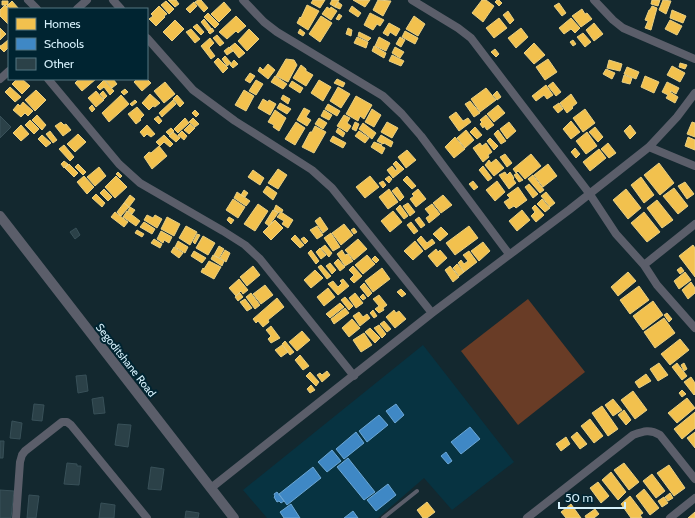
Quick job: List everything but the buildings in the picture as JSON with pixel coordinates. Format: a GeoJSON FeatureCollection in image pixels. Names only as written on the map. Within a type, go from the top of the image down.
{"type":"FeatureCollection","features":[{"type":"Feature","properties":{"kind":"street"},"geometry":{"type":"LineString","coordinates":[[28,0],[36,8]]}},
{"type":"Feature","properties":{"kind":"street"},"geometry":{"type":"LineString","coordinates":[[78,8],[87,0]]}},
{"type":"Feature","properties":{"kind":"street"},"geometry":{"type":"LineString","coordinates":[[113,0],[120,8]]}},
{"type":"Feature","properties":{"kind":"street"},"geometry":{"type":"LineString","coordinates":[[243,0],[264,22],[277,32],[383,96],[402,114],[421,136],[509,254]]}},
{"type":"Feature","properties":{"kind":"street"},"geometry":{"type":"LineString","coordinates":[[412,0],[458,28],[471,38],[589,193],[616,234],[644,265],[658,286],[695,328]]}},
{"type":"Feature","properties":{"kind":"street"},"geometry":{"type":"LineString","coordinates":[[594,0],[623,28],[695,59]]}},
{"type":"Feature","properties":{"kind":"street"},"geometry":{"type":"LineString","coordinates":[[148,39],[193,90],[235,121],[312,170],[332,188],[432,313]]}},
{"type":"Feature","properties":{"kind":"street"},"geometry":{"type":"LineString","coordinates":[[0,79],[8,72]]}},
{"type":"Feature","properties":{"kind":"street"},"geometry":{"type":"LineString","coordinates":[[49,80],[119,164],[140,183],[245,245],[260,259],[354,376]]}},
{"type":"Feature","properties":{"kind":"street"},"geometry":{"type":"LineString","coordinates":[[212,488],[432,313],[569,210],[649,147],[677,118],[694,97]]}},
{"type":"Feature","properties":{"kind":"street"},"geometry":{"type":"LineString","coordinates":[[649,147],[695,166]]}},
{"type":"Feature","properties":{"kind":"street","name":"Segoditshane Road"},"geometry":{"type":"LineString","coordinates":[[0,216],[234,518]]}},
{"type":"Feature","properties":{"kind":"street"},"geometry":{"type":"LineString","coordinates":[[644,265],[695,224]]}},
{"type":"Feature","properties":{"kind":"street"},"geometry":{"type":"LineString","coordinates":[[16,518],[20,462],[22,455],[25,450],[64,422],[72,425],[147,518]]}},
{"type":"Feature","properties":{"kind":"street"},"geometry":{"type":"LineString","coordinates":[[527,518],[633,435],[646,430],[653,431],[660,435],[695,479]]}},
{"type":"Feature","properties":{"kind":"street"},"geometry":{"type":"LineString","coordinates":[[670,518],[695,498]]}},
{"type":"Feature","properties":{"kind":"lane"},"geometry":{"type":"LineString","coordinates":[[383,518],[417,491]]}},
{"type":"Feature","properties":{"kind":"shaded area"},"geometry":{"type":"Polygon","coordinates":[[[528,299],[585,372],[518,425],[461,351],[528,299]]]}},
{"type":"Feature","properties":{"kind":"shaded area"},"geometry":{"type":"Polygon","coordinates":[[[423,345],[514,462],[452,510],[424,478],[378,518],[267,518],[243,490],[423,345]]]}}]}
